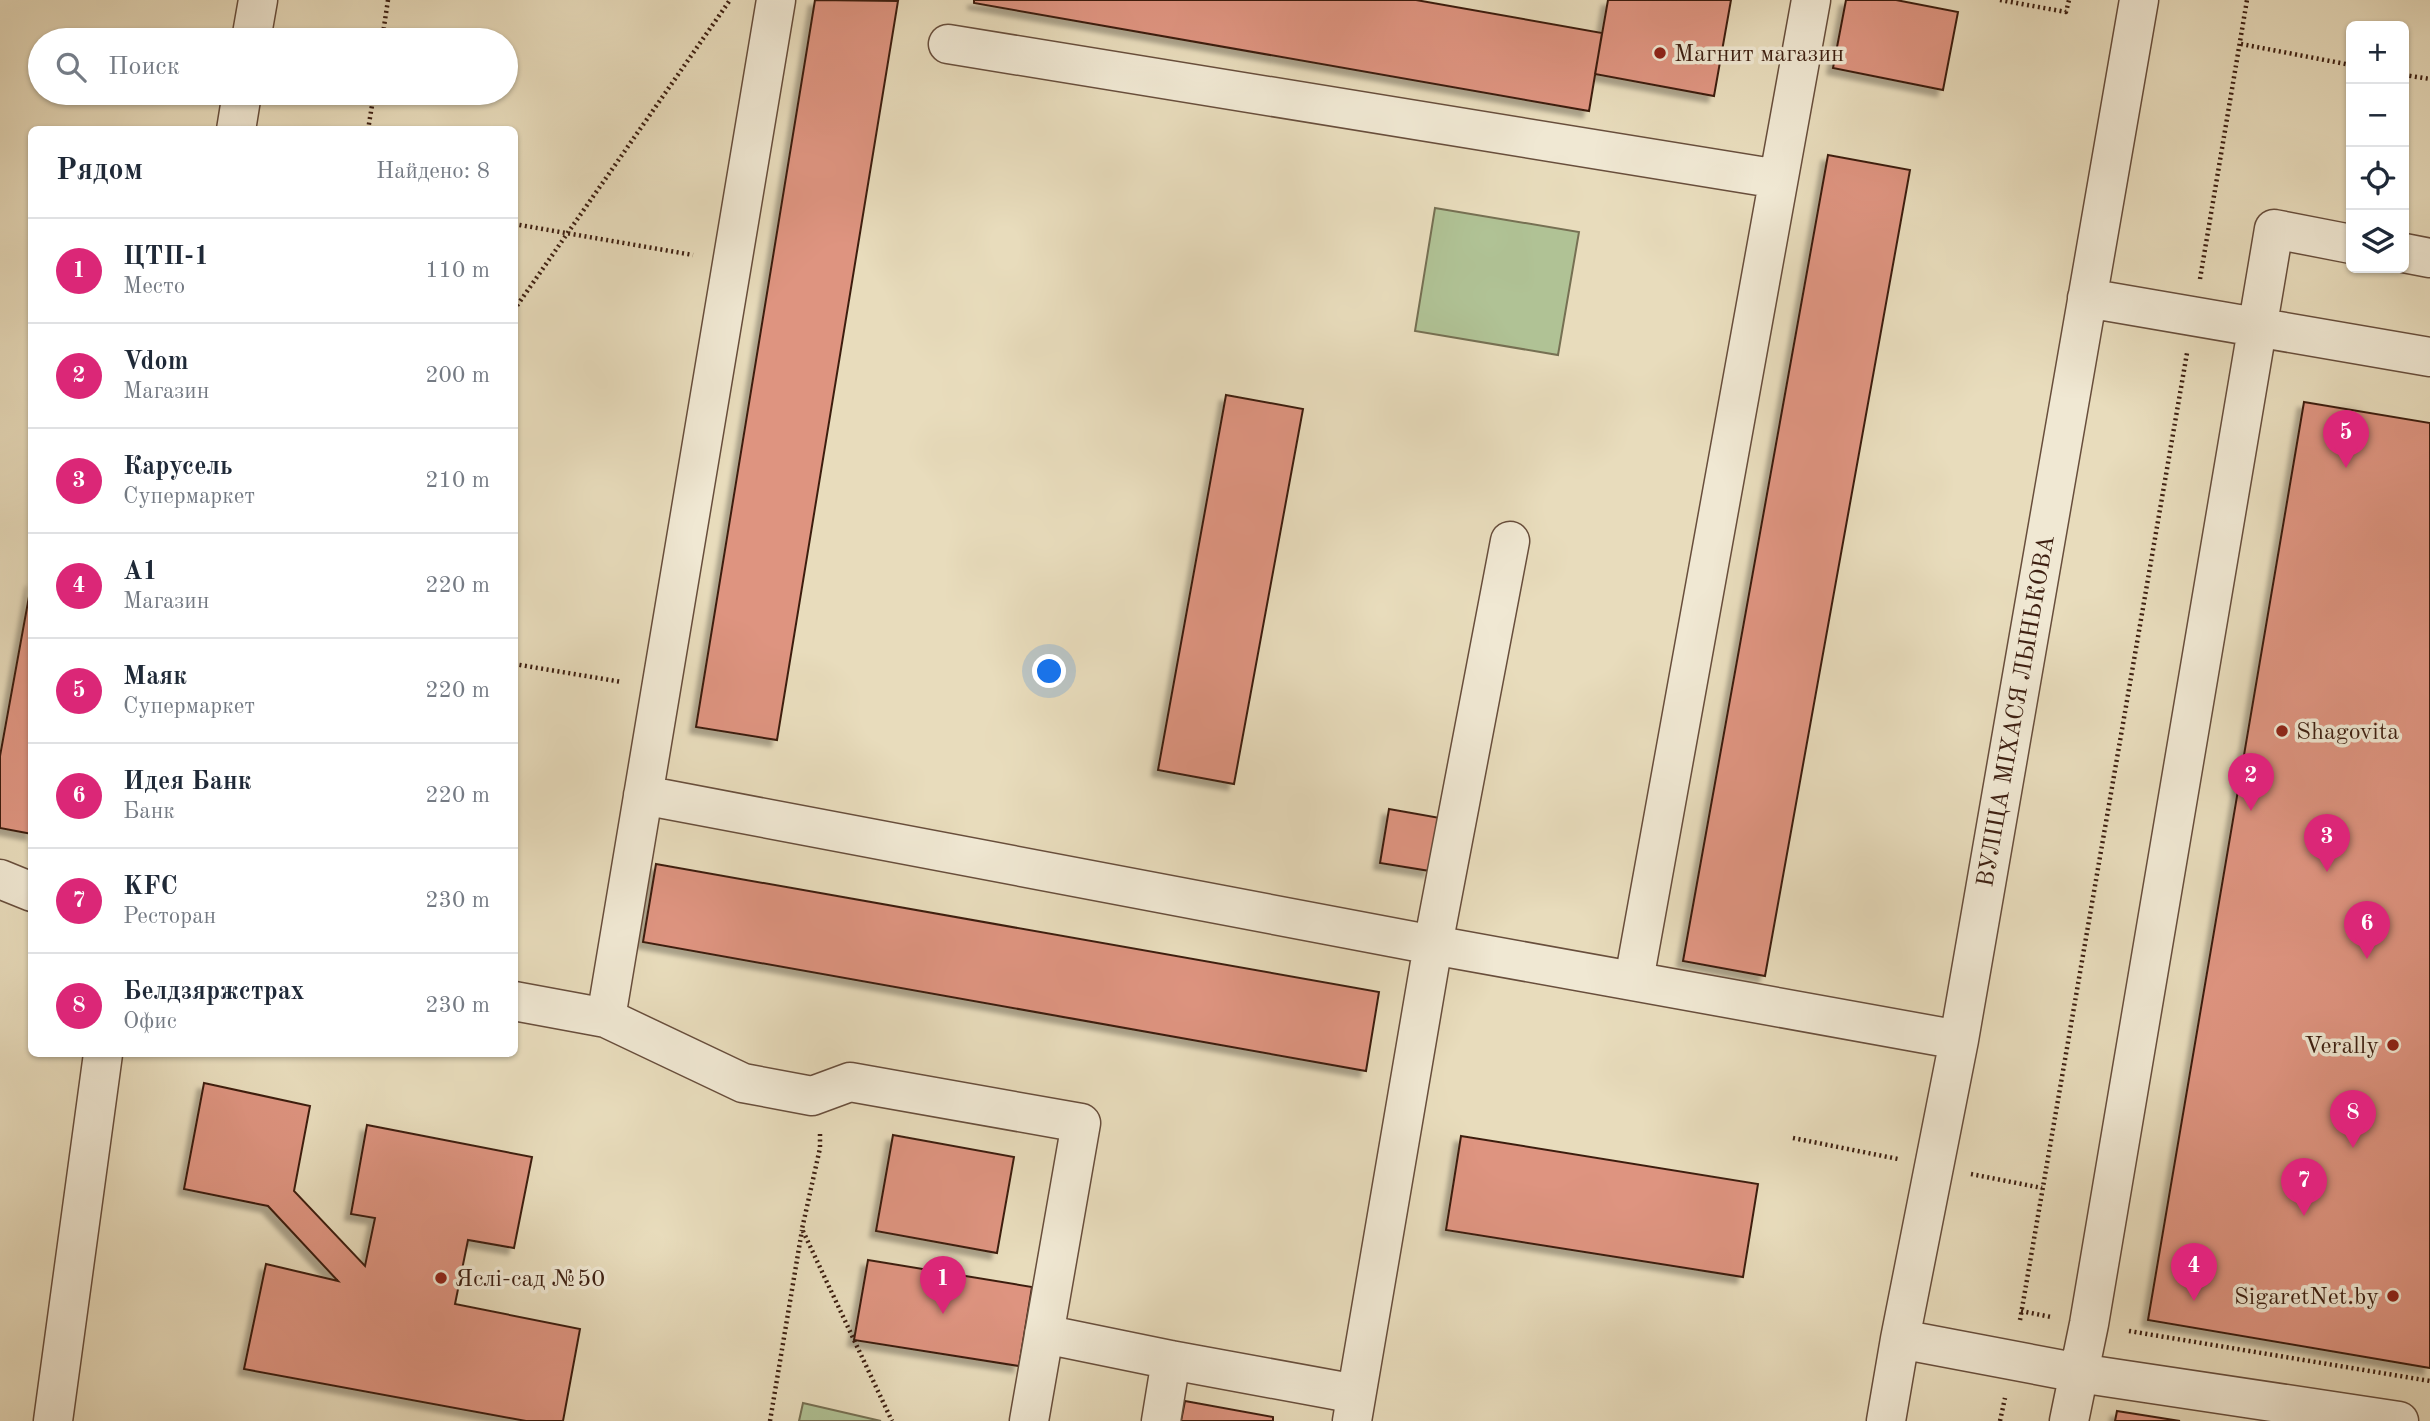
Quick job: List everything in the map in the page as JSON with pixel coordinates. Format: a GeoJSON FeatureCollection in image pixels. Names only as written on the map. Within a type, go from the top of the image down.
{"type":"FeatureCollection","features":[{"type":"Feature","properties":{"kind":"street"},"geometry":{"type":"LineString","coordinates":[[253,28],[258,0]]}},
{"type":"Feature","properties":{"kind":"street"},"geometry":{"type":"LineString","coordinates":[[606,1018],[774,0]]}},
{"type":"Feature","properties":{"kind":"street"},"geometry":{"type":"LineString","coordinates":[[1634,980],[1811,0]]}},
{"type":"Feature","properties":{"kind":"street","name":"ВУЛІЦА МІХАСЯ ЛЫНЬКОВА"},"geometry":{"type":"LineString","coordinates":[[1886,1421],[1959,1040],[2139,0]]}},
{"type":"Feature","properties":{"kind":"street"},"geometry":{"type":"LineString","coordinates":[[948,44],[1778,179]]}},
{"type":"Feature","properties":{"kind":"street"},"geometry":{"type":"LineString","coordinates":[[237,126],[240,105]]}},
{"type":"Feature","properties":{"kind":"street"},"geometry":{"type":"LineString","coordinates":[[2069,1421],[2089,1324],[2274,229],[2346,242]]}},
{"type":"Feature","properties":{"kind":"street"},"geometry":{"type":"LineString","coordinates":[[2409,254],[2430,258]]}},
{"type":"Feature","properties":{"kind":"street"},"geometry":{"type":"LineString","coordinates":[[2087,299],[2430,357]]}},
{"type":"Feature","properties":{"kind":"street"},"geometry":{"type":"LineString","coordinates":[[1044,1334],[1171,1360],[1354,1408],[1433,945],[1510,541]]}},
{"type":"Feature","properties":{"kind":"street"},"geometry":{"type":"LineString","coordinates":[[643,794],[1433,945],[1959,1040]]}},
{"type":"Feature","properties":{"kind":"street"},"geometry":{"type":"LineString","coordinates":[[0,879],[28,890]]}},
{"type":"Feature","properties":{"kind":"street"},"geometry":{"type":"LineString","coordinates":[[518,1002],[606,1018],[744,1083],[812,1096],[850,1082],[1081,1123],[1029,1421]]}},
{"type":"Feature","properties":{"kind":"street"},"geometry":{"type":"LineString","coordinates":[[53,1421],[103,1057]]}},
{"type":"Feature","properties":{"kind":"street"},"geometry":{"type":"LineString","coordinates":[[1900,1339],[2078,1373],[2399,1421]]}},
{"type":"Feature","properties":{"kind":"street"},"geometry":{"type":"LineString","coordinates":[[1161,1421],[1171,1360]]}},
{"type":"Feature","properties":{"kind":"path"},"geometry":{"type":"LineString","coordinates":[[384,28],[388,0]]}},
{"type":"Feature","properties":{"kind":"path"},"geometry":{"type":"LineString","coordinates":[[518,304],[730,0]]}},
{"type":"Feature","properties":{"kind":"path"},"geometry":{"type":"LineString","coordinates":[[2000,0],[2066,12],[2069,0]]}},
{"type":"Feature","properties":{"kind":"path"},"geometry":{"type":"LineString","coordinates":[[2000,1421],[2013,1360],[2247,0]]}},
{"type":"Feature","properties":{"kind":"path"},"geometry":{"type":"LineString","coordinates":[[2241,44],[2346,64]]}},
{"type":"Feature","properties":{"kind":"path"},"geometry":{"type":"LineString","coordinates":[[2409,76],[2430,79]]}},
{"type":"Feature","properties":{"kind":"path"},"geometry":{"type":"LineString","coordinates":[[369,126],[372,105]]}},
{"type":"Feature","properties":{"kind":"path"},"geometry":{"type":"LineString","coordinates":[[518,225],[732,262]]}},
{"type":"Feature","properties":{"kind":"path"},"geometry":{"type":"LineString","coordinates":[[518,665],[661,689]]}},
{"type":"Feature","properties":{"kind":"path"},"geometry":{"type":"LineString","coordinates":[[770,1421],[802,1229],[820,1148],[820,1121],[812,1096]]}},
{"type":"Feature","properties":{"kind":"path"},"geometry":{"type":"LineString","coordinates":[[802,1229],[892,1421]]}},
{"type":"Feature","properties":{"kind":"path"},"geometry":{"type":"LineString","coordinates":[[2021,1311],[2430,1381]]}},
{"type":"Feature","properties":{"kind":"green space"},"geometry":{"type":"Polygon","coordinates":[[[1435,208],[1579,232],[1558,355],[1415,331],[1435,208]]]}},
{"type":"Feature","properties":{"kind":"green space"},"geometry":{"type":"Polygon","coordinates":[[[803,1403],[881,1421],[799,1421],[803,1403]]]}},
{"type":"Feature","properties":{"kind":"building"},"geometry":{"type":"Polygon","coordinates":[[[815,0],[898,1],[777,740],[696,727],[815,0]]]}},
{"type":"Feature","properties":{"kind":"building"},"geometry":{"type":"Polygon","coordinates":[[[974,0],[1416,0],[1602,33],[1589,111],[974,3],[974,0]]]}},
{"type":"Feature","properties":{"kind":"building","name":"Магнит магазин"},"geometry":{"type":"Polygon","coordinates":[[[1608,0],[1731,0],[1714,96],[1595,74],[1608,0]]]}},
{"type":"Feature","properties":{"kind":"building"},"geometry":{"type":"Polygon","coordinates":[[[1846,0],[1896,0],[1958,12],[1943,90],[1833,68],[1846,0]]]}},
{"type":"Feature","properties":{"kind":"building"},"geometry":{"type":"Polygon","coordinates":[[[1828,155],[1910,170],[1765,976],[1683,961],[1828,155]]]}},
{"type":"Feature","properties":{"kind":"building"},"geometry":{"type":"Polygon","coordinates":[[[1226,395],[1303,409],[1234,784],[1158,770],[1226,395]]]}},
{"type":"Feature","properties":{"kind":"building"},"geometry":{"type":"Polygon","coordinates":[[[2304,402],[2430,423],[2430,1368],[2148,1320],[2304,402]]]}},
{"type":"Feature","properties":{"kind":"building"},"geometry":{"type":"Polygon","coordinates":[[[28,602],[28,833],[0,828],[0,756],[28,602]]]}},
{"type":"Feature","properties":{"kind":"building"},"geometry":{"type":"Polygon","coordinates":[[[1389,809],[1440,818],[1430,871],[1380,863],[1389,809]]]}},
{"type":"Feature","properties":{"kind":"building"},"geometry":{"type":"Polygon","coordinates":[[[656,864],[1379,992],[1366,1071],[643,942],[656,864]]]}},
{"type":"Feature","properties":{"kind":"building"},"geometry":{"type":"Polygon","coordinates":[[[204,1083],[310,1106],[294,1191],[365,1266],[375,1218],[351,1214],[367,1125],[532,1157],[514,1248],[468,1240],[455,1304],[580,1329],[563,1421],[526,1421],[244,1369],[266,1264],[338,1281],[268,1206],[184,1189],[204,1083]]]}},
{"type":"Feature","properties":{"kind":"building"},"geometry":{"type":"Polygon","coordinates":[[[893,1135],[1014,1157],[997,1253],[876,1231],[893,1135]]]}},
{"type":"Feature","properties":{"kind":"building"},"geometry":{"type":"Polygon","coordinates":[[[1461,1136],[1758,1184],[1743,1277],[1446,1230],[1461,1136]]]}},
{"type":"Feature","properties":{"kind":"building"},"geometry":{"type":"Polygon","coordinates":[[[868,1260],[1032,1287],[1019,1366],[854,1340],[868,1260]]]}},
{"type":"Feature","properties":{"kind":"building"},"geometry":{"type":"Polygon","coordinates":[[[1185,1401],[1273,1417],[1273,1421],[1181,1421],[1185,1401]]]}},
{"type":"Feature","properties":{"kind":"building"},"geometry":{"type":"Polygon","coordinates":[[[2117,1411],[2180,1421],[2115,1421],[2117,1411]]]}},
{"type":"Feature","properties":{"kind":"place","name":"Магнит магазин"},"geometry":{"type":"Point","coordinates":[1660,53]}},
{"type":"Feature","properties":{"kind":"place","name":"Маяк"},"geometry":{"type":"Point","coordinates":[2346,468]}},
{"type":"Feature","properties":{"kind":"place","name":"Shagovita"},"geometry":{"type":"Point","coordinates":[2282,731]}},
{"type":"Feature","properties":{"kind":"place","name":"Vdom"},"geometry":{"type":"Point","coordinates":[2251,811]}},
{"type":"Feature","properties":{"kind":"place","name":"Карусель"},"geometry":{"type":"Point","coordinates":[2327,872]}},
{"type":"Feature","properties":{"kind":"place","name":"Идея Банк"},"geometry":{"type":"Point","coordinates":[2367,959]}},
{"type":"Feature","properties":{"kind":"place","name":"Verally"},"geometry":{"type":"Point","coordinates":[2393,1045]}},
{"type":"Feature","properties":{"kind":"place","name":"Белдзяржстрах"},"geometry":{"type":"Point","coordinates":[2353,1148]}},
{"type":"Feature","properties":{"kind":"place","name":"KFC"},"geometry":{"type":"Point","coordinates":[2304,1216]}},
{"type":"Feature","properties":{"kind":"place","name":"Яслі-сад №50"},"geometry":{"type":"Point","coordinates":[441,1278]}},
{"type":"Feature","properties":{"kind":"place","name":"SigaretNet.by"},"geometry":{"type":"Point","coordinates":[2393,1296]}},
{"type":"Feature","properties":{"kind":"place","name":"A1"},"geometry":{"type":"Point","coordinates":[2194,1301]}},
{"type":"Feature","properties":{"kind":"place","name":"ЦТП-1"},"geometry":{"type":"Point","coordinates":[943,1314]}}]}
